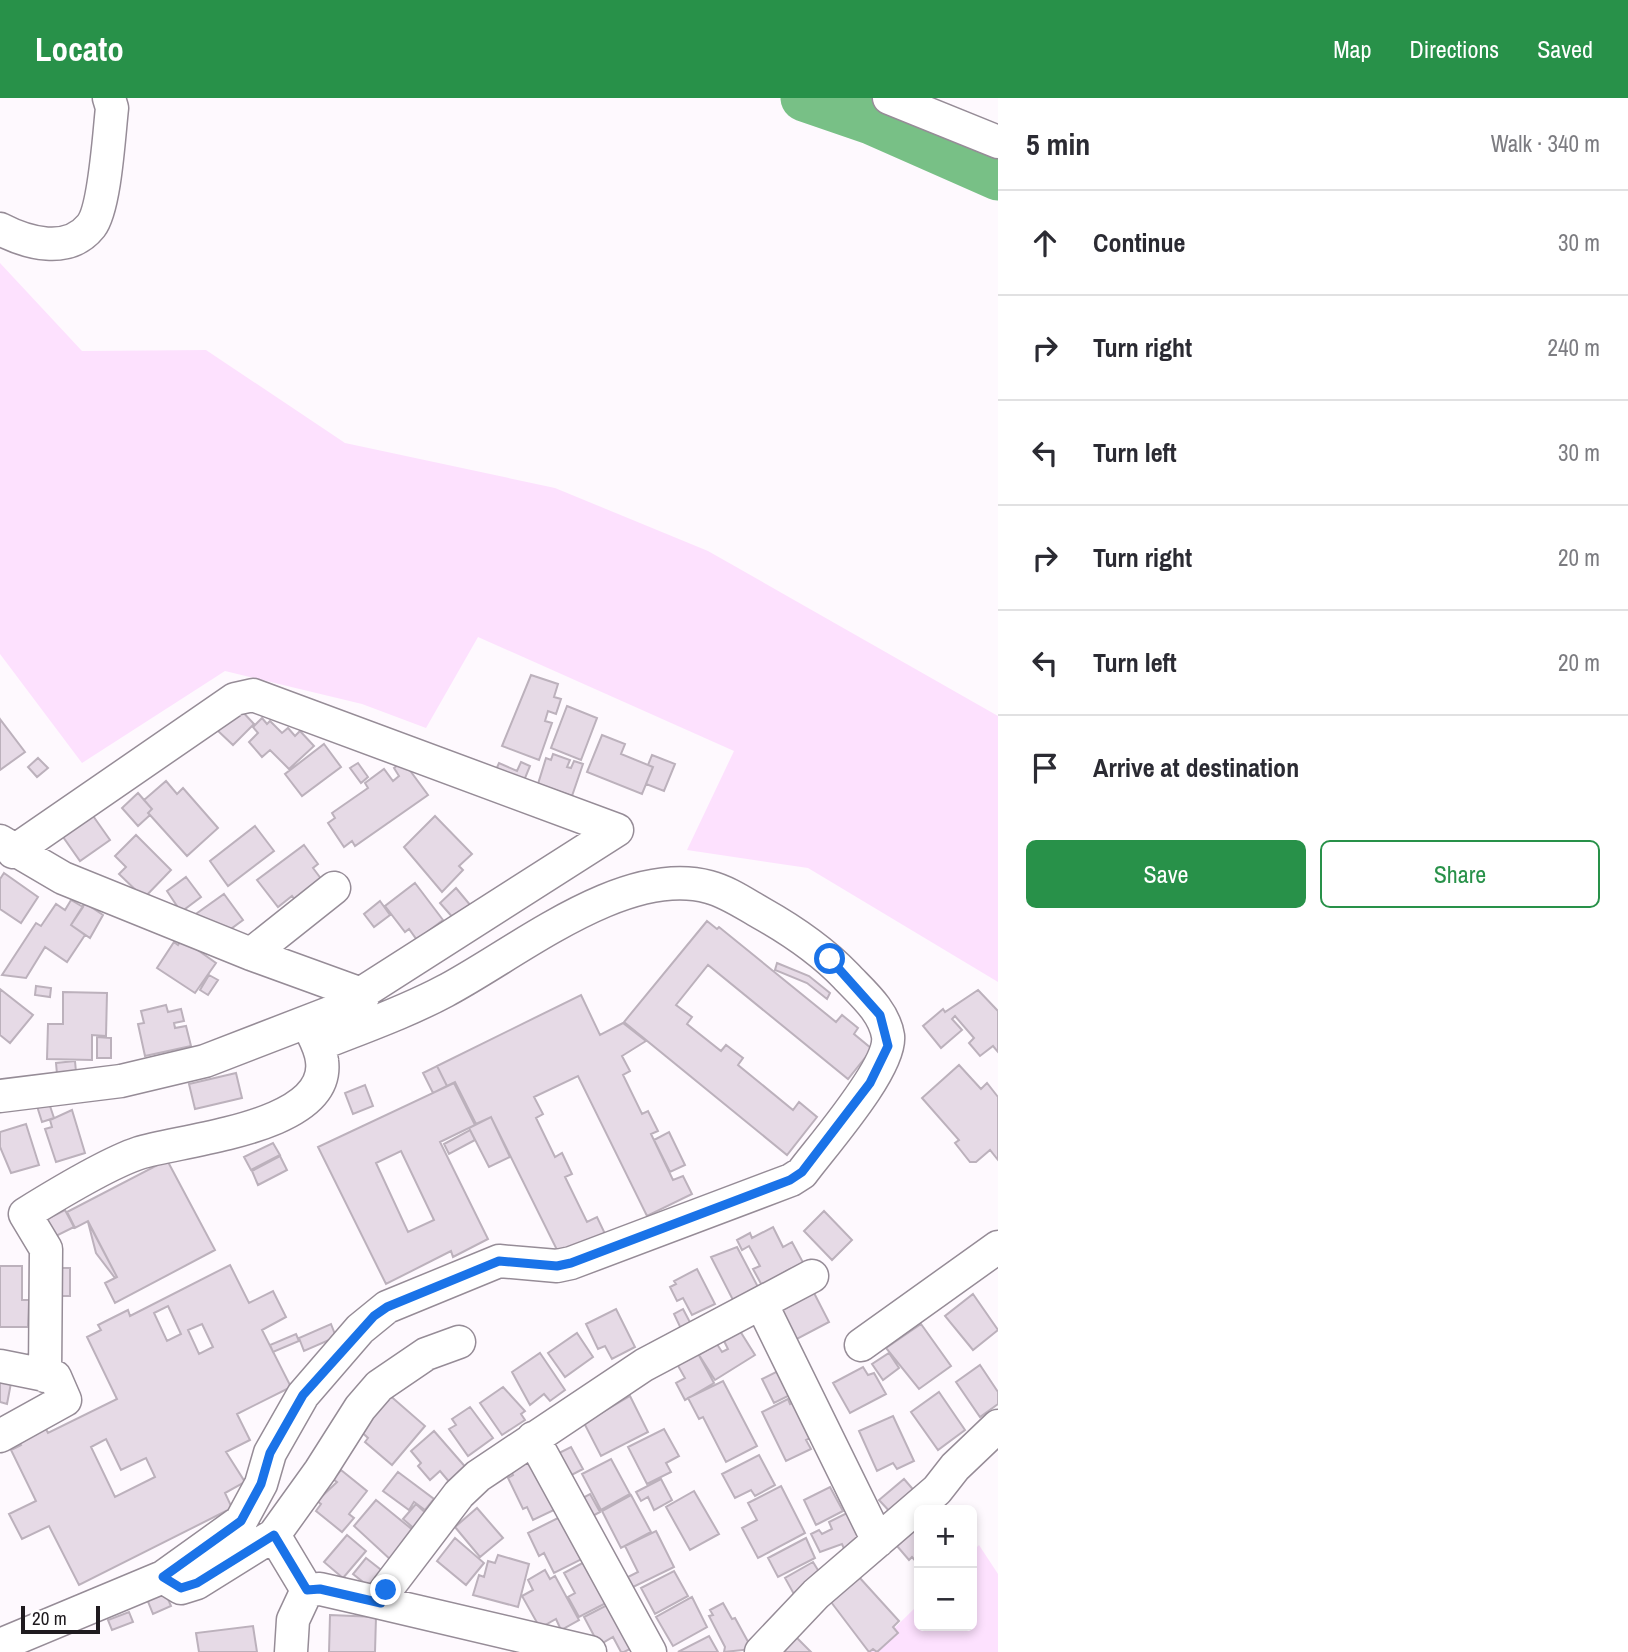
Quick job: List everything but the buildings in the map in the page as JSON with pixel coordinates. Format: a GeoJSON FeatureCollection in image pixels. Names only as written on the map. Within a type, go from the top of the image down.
{"type":"FeatureCollection","features":[{"type":"Feature","properties":{"kind":"street"},"geometry":{"type":"LineString","coordinates":[[0,229],[48,246],[80,236],[92,225],[104,181],[112,108],[109,98]]}},
{"type":"Feature","properties":{"kind":"street"},"geometry":{"type":"LineString","coordinates":[[890,98],[998,142]]}},
{"type":"Feature","properties":{"kind":"street"},"geometry":{"type":"LineString","coordinates":[[6,850],[235,699],[253,695],[617,830],[364,995],[313,1034]]}},
{"type":"Feature","properties":{"kind":"street"},"geometry":{"type":"LineString","coordinates":[[6,850],[63,878],[251,954],[364,995]]}},
{"type":"Feature","properties":{"kind":"street"},"geometry":{"type":"LineString","coordinates":[[0,1096],[121,1082],[313,1034],[444,992],[581,912],[655,885],[674,883],[710,887],[730,895],[797,934],[830,959],[868,999],[885,1024],[888,1046],[870,1083],[802,1172],[790,1180],[571,1263],[557,1266],[499,1261],[387,1307],[374,1316],[303,1395],[270,1453],[261,1484],[241,1521],[163,1577],[0,1645]]}},
{"type":"Feature","properties":{"kind":"street"},"geometry":{"type":"LineString","coordinates":[[251,954],[334,888]]}},
{"type":"Feature","properties":{"kind":"street"},"geometry":{"type":"LineString","coordinates":[[45,1376],[46,1250],[26,1214],[137,1154],[265,1122],[290,1112],[307,1100],[318,1085],[323,1063],[313,1034]]}},
{"type":"Feature","properties":{"kind":"street"},"geometry":{"type":"LineString","coordinates":[[861,1345],[998,1247]]}},
{"type":"Feature","properties":{"kind":"street"},"geometry":{"type":"LineString","coordinates":[[381,1603],[386,1590],[459,1494],[478,1476],[644,1365],[762,1305],[812,1276]]}},
{"type":"Feature","properties":{"kind":"street"},"geometry":{"type":"LineString","coordinates":[[762,1305],[878,1541]]}},
{"type":"Feature","properties":{"kind":"street"},"geometry":{"type":"LineString","coordinates":[[163,1577],[181,1588],[197,1583],[274,1535],[320,1471],[360,1408],[379,1386],[426,1354],[459,1342]]}},
{"type":"Feature","properties":{"kind":"street"},"geometry":{"type":"LineString","coordinates":[[0,1366],[55,1377],[65,1400],[0,1436]]}},
{"type":"Feature","properties":{"kind":"street"},"geometry":{"type":"LineString","coordinates":[[761,1652],[816,1594],[937,1490],[955,1467],[998,1426]]}},
{"type":"Feature","properties":{"kind":"street"},"geometry":{"type":"LineString","coordinates":[[533,1438],[650,1652]]}},
{"type":"Feature","properties":{"kind":"street"},"geometry":{"type":"LineString","coordinates":[[274,1535],[307,1590]]}},
{"type":"Feature","properties":{"kind":"street"},"geometry":{"type":"LineString","coordinates":[[307,1590],[320,1589],[590,1652]]}},
{"type":"Feature","properties":{"kind":"street"},"geometry":{"type":"LineString","coordinates":[[291,1652],[293,1620],[307,1590]]}},
{"type":"Feature","properties":{"kind":"shaded area"},"geometry":{"type":"Polygon","coordinates":[[[0,263],[82,351],[206,350],[345,443],[555,488],[708,551],[998,716],[998,982],[808,868],[687,850],[734,751],[478,637],[426,728],[362,704],[225,671],[82,763],[0,654],[0,263]]]}},
{"type":"Feature","properties":{"kind":"shaded area"},"geometry":{"type":"Polygon","coordinates":[[[979,1545],[998,1574],[998,1652],[870,1652],[914,1609],[914,1631],[977,1631],[979,1545]]]}},
{"type":"Feature","properties":{"kind":"waterway"},"geometry":{"type":"LineString","coordinates":[[804,98],[871,121],[998,177]]}},
{"type":"Feature","properties":{"kind":"route"},"geometry":{"type":"LineString","coordinates":[[386,1590],[381,1603],[320,1589],[307,1590],[274,1535],[197,1583],[181,1588],[163,1577],[241,1521],[261,1484],[270,1453],[303,1395],[360,1329],[387,1307],[499,1261],[557,1266],[571,1263],[790,1180],[802,1172],[870,1083],[888,1046],[885,1024],[880,1015],[830,959]]}}]}
